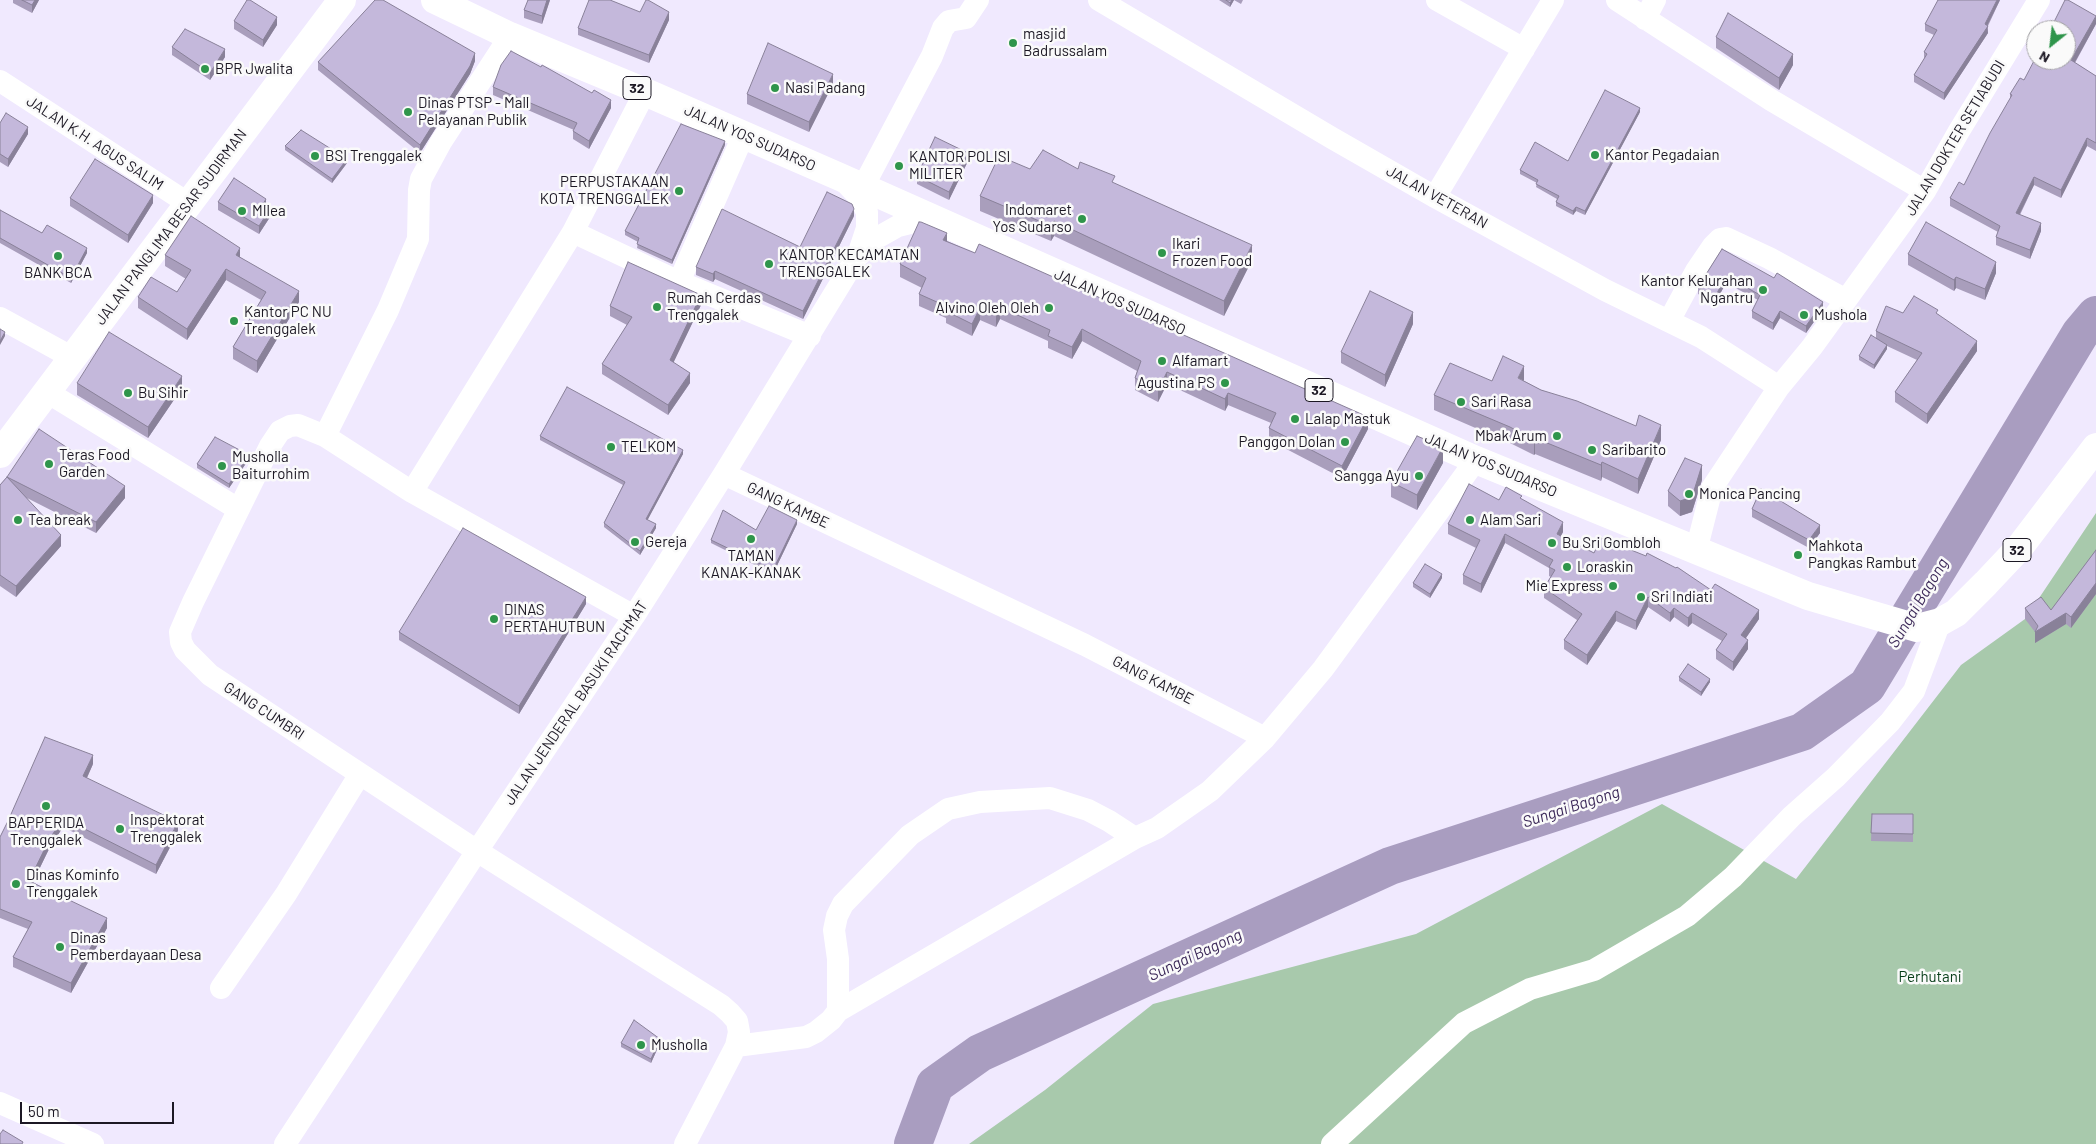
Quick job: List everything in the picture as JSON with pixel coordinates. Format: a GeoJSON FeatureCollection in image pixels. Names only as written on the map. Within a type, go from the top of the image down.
{"type":"FeatureCollection","features":[{"type":"Feature","properties":{"kind":"main road","name":"JALAN YOS SUDARSO"},"geometry":{"type":"LineString","coordinates":[[435,0],[510,36],[645,92],[852,182],[1476,460],[1808,596],[1929,625]]}},
{"type":"Feature","properties":{"kind":"main road","name":"JALAN PANGLIMA BESAR SUDIRMAN"},"geometry":{"type":"LineString","coordinates":[[0,454],[189,204],[334,2]]}},
{"type":"Feature","properties":{"kind":"main road","name":"32"},"geometry":{"type":"LineString","coordinates":[[1929,625],[1956,613],[2019,548],[2096,447]]}},
{"type":"Feature","properties":{"kind":"street"},"geometry":{"type":"LineString","coordinates":[[858,255],[867,228],[867,212],[852,182],[932,56],[944,28],[949,22],[966,18],[978,0]]}},
{"type":"Feature","properties":{"kind":"street","name":"JALAN VETERAN"},"geometry":{"type":"LineString","coordinates":[[1099,0],[1435,197],[1605,290],[1700,337],[1779,387]]}},
{"type":"Feature","properties":{"kind":"street"},"geometry":{"type":"LineString","coordinates":[[1437,0],[1524,50]]}},
{"type":"Feature","properties":{"kind":"street"},"geometry":{"type":"LineString","coordinates":[[1435,197],[1553,0]]}},
{"type":"Feature","properties":{"kind":"street"},"geometry":{"type":"LineString","coordinates":[[1617,0],[1650,9],[1771,100],[1925,191]]}},
{"type":"Feature","properties":{"kind":"street","name":"JALAN DOKTER SETIABUDI"},"geometry":{"type":"LineString","coordinates":[[1696,551],[1712,488],[1779,387],[1812,347],[1925,191],[1964,122],[2038,0]]}},
{"type":"Feature","properties":{"kind":"street"},"geometry":{"type":"LineString","coordinates":[[325,436],[388,310],[418,239],[421,179],[442,142],[510,36]]}},
{"type":"Feature","properties":{"kind":"street","name":"JALAN K.H. AGUS SALIM"},"geometry":{"type":"LineString","coordinates":[[0,81],[189,204]]}},
{"type":"Feature","properties":{"kind":"street"},"geometry":{"type":"LineString","coordinates":[[412,492],[573,232],[645,92]]}},
{"type":"Feature","properties":{"kind":"street"},"geometry":{"type":"LineString","coordinates":[[679,282],[743,136]]}},
{"type":"Feature","properties":{"kind":"street"},"geometry":{"type":"LineString","coordinates":[[858,255],[875,239],[898,226],[922,220],[945,224]]}},
{"type":"Feature","properties":{"kind":"street"},"geometry":{"type":"LineString","coordinates":[[573,232],[679,282],[810,336]]}},
{"type":"Feature","properties":{"kind":"street"},"geometry":{"type":"LineString","coordinates":[[1669,321],[1696,272],[1713,246],[1720,239],[1726,238],[1769,258],[1846,300]]}},
{"type":"Feature","properties":{"kind":"street","name":"JALAN JENDERAL BASUKI RACHMAT"},"geometry":{"type":"LineString","coordinates":[[285,1144],[634,616],[810,336],[858,255]]}},
{"type":"Feature","properties":{"kind":"street"},"geometry":{"type":"LineString","coordinates":[[0,318],[73,358]]}},
{"type":"Feature","properties":{"kind":"street"},"geometry":{"type":"LineString","coordinates":[[47,392],[238,509]]}},
{"type":"Feature","properties":{"kind":"street","name":"GANG CUMBRI"},"geometry":{"type":"LineString","coordinates":[[634,616],[412,492],[325,436],[298,425],[290,426],[280,431],[270,446],[180,632],[181,642],[192,659],[210,675],[477,851],[721,1005],[737,1021],[739,1032],[736,1046]]}},
{"type":"Feature","properties":{"kind":"street"},"geometry":{"type":"LineString","coordinates":[[685,1144],[736,1046],[806,1037],[816,1032],[838,1011],[1135,838],[1157,828],[1210,791],[1265,738],[1323,668],[1476,460]]}},
{"type":"Feature","properties":{"kind":"street","name":"GANG KAMBE"},"geometry":{"type":"LineString","coordinates":[[724,474],[1085,644],[1265,738]]}},
{"type":"Feature","properties":{"kind":"street"},"geometry":{"type":"LineString","coordinates":[[1332,1144],[1464,1022],[1530,989],[1594,970],[1687,916],[1733,877],[1792,816],[1836,776],[1890,722],[1914,691],[1929,625]]}},
{"type":"Feature","properties":{"kind":"street"},"geometry":{"type":"LineString","coordinates":[[221,988],[286,894],[360,774]]}},
{"type":"Feature","properties":{"kind":"street"},"geometry":{"type":"LineString","coordinates":[[838,1011],[838,960],[834,930],[837,916],[843,904],[910,835],[948,809],[980,802],[1050,798],[1088,810],[1110,821],[1135,838]]}},
{"type":"Feature","properties":{"kind":"street"},"geometry":{"type":"LineString","coordinates":[[0,1103],[93,1144]]}},
{"type":"Feature","properties":{"kind":"green space","name":"Perhutani"},"geometry":{"type":"Polygon","coordinates":[[[2096,513],[2096,1144],[969,1144],[1045,1090],[1153,1004],[1416,934],[1662,804],[1796,879],[1961,665],[2025,619],[2096,513]]]}},
{"type":"Feature","properties":{"kind":"building"},"geometry":{"type":"Polygon","coordinates":[[[22,0],[35,0],[32,5],[22,0]]]}},
{"type":"Feature","properties":{"kind":"building"},"geometry":{"type":"Polygon","coordinates":[[[247,0],[277,17],[263,40],[234,21],[247,0]]]}},
{"type":"Feature","properties":{"kind":"building","name":"Dinas PTSP - Mall Pelayanan Publik"},"geometry":{"type":"Polygon","coordinates":[[[375,0],[383,0],[475,53],[470,66],[420,145],[318,62],[375,0]]]}},
{"type":"Feature","properties":{"kind":"building"},"geometry":{"type":"Polygon","coordinates":[[[528,0],[547,0],[542,16],[524,10],[528,0]]]}},
{"type":"Feature","properties":{"kind":"building"},"geometry":{"type":"Polygon","coordinates":[[[589,0],[610,0],[640,12],[646,0],[648,0],[669,12],[649,55],[578,28],[589,0]]]}},
{"type":"Feature","properties":{"kind":"building"},"geometry":{"type":"Polygon","coordinates":[[[1938,0],[1997,0],[1985,24],[1988,26],[1944,93],[1914,75],[1927,54],[1924,52],[1937,30],[1925,24],[1938,0]]]}},
{"type":"Feature","properties":{"kind":"building"},"geometry":{"type":"Polygon","coordinates":[[[2065,0],[2096,16],[2076,51],[2076,20],[2055,20],[2065,0]]]}},
{"type":"Feature","properties":{"kind":"building"},"geometry":{"type":"Polygon","coordinates":[[[1728,13],[1793,54],[1779,78],[1716,37],[1728,13]]]}},
{"type":"Feature","properties":{"kind":"building","name":"BPR Jwalita"},"geometry":{"type":"Polygon","coordinates":[[[185,29],[225,49],[210,73],[172,47],[185,29]]]}},
{"type":"Feature","properties":{"kind":"building"},"geometry":{"type":"Polygon","coordinates":[[[768,43],[833,74],[809,122],[747,94],[768,43]]]}},
{"type":"Feature","properties":{"kind":"building"},"geometry":{"type":"Polygon","coordinates":[[[511,51],[541,67],[542,65],[592,93],[594,90],[611,100],[589,141],[573,131],[577,123],[493,87],[501,65],[511,51]]]}},
{"type":"Feature","properties":{"kind":"building"},"geometry":{"type":"Polygon","coordinates":[[[2076,63],[2096,76],[2096,143],[2087,138],[2061,190],[2034,177],[2016,213],[2041,223],[2030,250],[1996,237],[2000,226],[1950,198],[1959,182],[1964,185],[1990,133],[2012,95],[2010,94],[2020,78],[2024,80],[2029,70],[2076,70],[2076,63]]]}},
{"type":"Feature","properties":{"kind":"building","name":"Kantor Pegadaian"},"geometry":{"type":"Polygon","coordinates":[[[1605,90],[1640,108],[1585,211],[1576,207],[1573,211],[1556,202],[1559,196],[1536,184],[1538,180],[1520,170],[1535,142],[1568,161],[1605,90]]]}},
{"type":"Feature","properties":{"kind":"building"},"geometry":{"type":"Polygon","coordinates":[[[6,113],[28,127],[8,159],[0,154],[0,123],[6,113]]]}},
{"type":"Feature","properties":{"kind":"building","name":"PERPUSTAKAAN KOTA TRENGGALEK"},"geometry":{"type":"Polygon","coordinates":[[[681,124],[725,141],[672,260],[637,244],[639,238],[625,231],[681,124]]]}},
{"type":"Feature","properties":{"kind":"building","name":"BSI Trenggalek"},"geometry":{"type":"Polygon","coordinates":[[[301,130],[347,159],[332,179],[285,146],[301,130]]]}},
{"type":"Feature","properties":{"kind":"building"},"geometry":{"type":"Polygon","coordinates":[[[935,137],[968,153],[949,192],[917,176],[935,137]]]}},
{"type":"Feature","properties":{"kind":"building"},"geometry":{"type":"Polygon","coordinates":[[[1043,150],[1078,169],[1080,162],[1115,176],[1112,182],[1252,245],[1224,301],[1054,221],[1051,226],[980,196],[999,156],[1030,169],[1043,150]]]}},
{"type":"Feature","properties":{"kind":"building"},"geometry":{"type":"Polygon","coordinates":[[[95,159],[153,195],[128,235],[70,198],[95,159]]]}},
{"type":"Feature","properties":{"kind":"building","name":"MIlea"},"geometry":{"type":"Polygon","coordinates":[[[234,178],[266,199],[263,204],[270,209],[259,226],[218,202],[234,178]]]}},
{"type":"Feature","properties":{"kind":"building","name":"KANTOR KECAMATAN TRENGGALEK"},"geometry":{"type":"Polygon","coordinates":[[[827,192],[852,204],[854,209],[803,311],[715,271],[713,274],[696,267],[722,209],[800,247],[827,192]]]}},
{"type":"Feature","properties":{"kind":"building"},"geometry":{"type":"Polygon","coordinates":[[[0,210],[42,233],[47,225],[87,248],[71,278],[0,238],[0,210]]]}},
{"type":"Feature","properties":{"kind":"building"},"geometry":{"type":"Polygon","coordinates":[[[191,216],[240,248],[236,255],[299,291],[257,361],[233,347],[266,292],[226,269],[187,329],[138,297],[151,277],[177,292],[191,270],[165,255],[191,216]]]}},
{"type":"Feature","properties":{"kind":"building"},"geometry":{"type":"Polygon","coordinates":[[[919,222],[947,233],[943,240],[975,253],[979,244],[1368,417],[1342,466],[1269,428],[1276,413],[1228,393],[1225,399],[1167,372],[1158,390],[1135,378],[1141,361],[1082,329],[1072,347],[1048,336],[1050,330],[1000,307],[996,315],[980,308],[972,324],[946,311],[948,307],[919,294],[926,278],[900,264],[919,222]]]}},
{"type":"Feature","properties":{"kind":"building"},"geometry":{"type":"Polygon","coordinates":[[[1926,222],[1996,262],[1985,289],[1956,277],[1954,280],[1908,254],[1926,222]]]}},
{"type":"Feature","properties":{"kind":"building"},"geometry":{"type":"Polygon","coordinates":[[[1722,249],[1774,278],[1777,273],[1823,302],[1806,326],[1780,311],[1773,323],[1752,311],[1760,295],[1726,276],[1715,297],[1698,287],[1722,249]]]}},
{"type":"Feature","properties":{"kind":"building"},"geometry":{"type":"Polygon","coordinates":[[[628,262],[701,295],[670,360],[690,373],[668,405],[602,364],[632,317],[610,306],[628,262]]]}},
{"type":"Feature","properties":{"kind":"building"},"geometry":{"type":"Polygon","coordinates":[[[1370,291],[1413,312],[1385,375],[1341,352],[1370,291]]]}},
{"type":"Feature","properties":{"kind":"building"},"geometry":{"type":"Polygon","coordinates":[[[1914,296],[1938,310],[1936,313],[1977,341],[1927,414],[1895,392],[1922,353],[1876,331],[1886,306],[1903,313],[1914,296]]]}},
{"type":"Feature","properties":{"kind":"building"},"geometry":{"type":"Polygon","coordinates":[[[0,329],[5,332],[0,341],[0,329]]]}},
{"type":"Feature","properties":{"kind":"building","name":"Bu Sihir"},"geometry":{"type":"Polygon","coordinates":[[[109,332],[182,376],[148,427],[77,383],[109,332]]]}},
{"type":"Feature","properties":{"kind":"building"},"geometry":{"type":"Polygon","coordinates":[[[1871,335],[1887,345],[1874,365],[1859,356],[1871,335]]]}},
{"type":"Feature","properties":{"kind":"building"},"geometry":{"type":"Polygon","coordinates":[[[1503,356],[1524,366],[1518,378],[1541,390],[1577,401],[1636,426],[1639,415],[1661,425],[1638,479],[1602,462],[1601,465],[1535,438],[1534,440],[1510,427],[1434,395],[1450,363],[1492,381],[1503,356]]]}},
{"type":"Feature","properties":{"kind":"building","name":"TELKOM"},"geometry":{"type":"Polygon","coordinates":[[[567,387],[683,450],[646,519],[656,524],[640,551],[604,523],[625,482],[540,436],[567,387]]]}},
{"type":"Feature","properties":{"kind":"building","name":"Teras Food Garden"},"geometry":{"type":"Polygon","coordinates":[[[39,429],[125,486],[96,522],[7,477],[39,429]]]}},
{"type":"Feature","properties":{"kind":"building"},"geometry":{"type":"Polygon","coordinates":[[[1417,436],[1443,447],[1417,495],[1391,482],[1417,436]]]}},
{"type":"Feature","properties":{"kind":"building","name":"Musholla Baiturrohim"},"geometry":{"type":"Polygon","coordinates":[[[215,437],[249,455],[229,484],[197,464],[215,437]]]}},
{"type":"Feature","properties":{"kind":"building"},"geometry":{"type":"Polygon","coordinates":[[[1685,458],[1702,465],[1692,497],[1680,501],[1668,491],[1685,458]]]}},
{"type":"Feature","properties":{"kind":"building","name":"Tea break"},"geometry":{"type":"Polygon","coordinates":[[[7,477],[61,535],[16,586],[0,575],[0,485],[7,477]]]}},
{"type":"Feature","properties":{"kind":"building"},"geometry":{"type":"Polygon","coordinates":[[[1469,484],[1499,500],[1506,487],[1522,496],[1520,498],[1563,522],[1557,534],[1594,553],[1601,538],[1646,556],[1647,553],[1677,567],[1711,590],[1715,584],[1759,610],[1741,635],[1748,640],[1733,662],[1716,650],[1727,634],[1692,613],[1688,618],[1674,608],[1670,613],[1648,597],[1636,621],[1616,611],[1587,655],[1564,640],[1582,614],[1544,588],[1555,570],[1549,567],[1553,560],[1505,534],[1481,584],[1463,575],[1480,540],[1448,524],[1469,484]]]}},
{"type":"Feature","properties":{"kind":"building"},"geometry":{"type":"Polygon","coordinates":[[[1761,489],[1820,525],[1809,540],[1752,509],[1761,489]]]}},
{"type":"Feature","properties":{"kind":"building","name":"TAMAN KANAK-KANAK"},"geometry":{"type":"Polygon","coordinates":[[[769,506],[797,520],[773,570],[711,540],[723,510],[756,530],[769,506]]]}},
{"type":"Feature","properties":{"kind":"building","name":"DINAS PERTAHUTBUN"},"geometry":{"type":"Polygon","coordinates":[[[463,528],[586,597],[519,706],[399,632],[463,528]]]}},
{"type":"Feature","properties":{"kind":"building"},"geometry":{"type":"Polygon","coordinates":[[[2096,550],[2096,583],[2071,617],[2066,613],[2035,632],[2038,626],[2025,608],[2041,597],[2051,610],[2096,550]]]}},
{"type":"Feature","properties":{"kind":"building"},"geometry":{"type":"Polygon","coordinates":[[[1425,564],[1442,574],[1430,594],[1413,583],[1425,564]]]}},
{"type":"Feature","properties":{"kind":"building"},"geometry":{"type":"Polygon","coordinates":[[[1688,664],[1710,679],[1701,692],[1679,677],[1688,664]]]}},
{"type":"Feature","properties":{"kind":"building"},"geometry":{"type":"Polygon","coordinates":[[[45,737],[93,755],[83,776],[178,822],[156,865],[63,818],[49,840],[29,881],[107,918],[71,983],[13,957],[32,922],[0,909],[0,837],[45,737]]]}},
{"type":"Feature","properties":{"kind":"building"},"geometry":{"type":"Polygon","coordinates":[[[1872,814],[1913,814],[1913,834],[1871,833],[1872,814]]]}},
{"type":"Feature","properties":{"kind":"building","name":"Musholla"},"geometry":{"type":"Polygon","coordinates":[[[634,1020],[660,1039],[651,1059],[621,1043],[634,1020]]]}},
{"type":"Feature","properties":{"kind":"building"},"geometry":{"type":"Polygon","coordinates":[[[3,1130],[23,1142],[22,1144],[0,1144],[0,1134],[3,1130]]]}},
{"type":"Feature","properties":{"kind":"waterway","name":"Sungai Bagong"},"geometry":{"type":"LineString","coordinates":[[913,1144],[935,1085],[980,1053],[1390,866],[1802,732],[1867,686],[2080,334],[2096,315]]}},
{"type":"Feature","properties":{"kind":"place","name":"masjid Badrussalam"},"geometry":{"type":"Point","coordinates":[1013,43]}},
{"type":"Feature","properties":{"kind":"place","name":"BPR Jwalita"},"geometry":{"type":"Point","coordinates":[205,69]}},
{"type":"Feature","properties":{"kind":"place","name":"Nasi Padang"},"geometry":{"type":"Point","coordinates":[775,88]}},
{"type":"Feature","properties":{"kind":"place","name":"Dinas PTSP - Mall Pelayanan Publik"},"geometry":{"type":"Point","coordinates":[408,112]}},
{"type":"Feature","properties":{"kind":"place","name":"Kantor Pegadaian"},"geometry":{"type":"Point","coordinates":[1595,155]}},
{"type":"Feature","properties":{"kind":"place","name":"BSI Trenggalek"},"geometry":{"type":"Point","coordinates":[315,156]}},
{"type":"Feature","properties":{"kind":"place","name":"KANTOR POLISI MILITER"},"geometry":{"type":"Point","coordinates":[899,166]}},
{"type":"Feature","properties":{"kind":"place","name":"PERPUSTAKAAN KOTA TRENGGALEK"},"geometry":{"type":"Point","coordinates":[679,191]}},
{"type":"Feature","properties":{"kind":"place","name":"MIlea"},"geometry":{"type":"Point","coordinates":[242,211]}},
{"type":"Feature","properties":{"kind":"place","name":"Indomaret Yos Sudarso"},"geometry":{"type":"Point","coordinates":[1082,219]}},
{"type":"Feature","properties":{"kind":"place","name":"Ikari Frozen Food"},"geometry":{"type":"Point","coordinates":[1162,253]}},
{"type":"Feature","properties":{"kind":"place","name":"BANK BCA"},"geometry":{"type":"Point","coordinates":[58,256]}},
{"type":"Feature","properties":{"kind":"place","name":"KANTOR KECAMATAN TRENGGALEK"},"geometry":{"type":"Point","coordinates":[769,264]}},
{"type":"Feature","properties":{"kind":"place","name":"Kantor Kelurahan Ngantru"},"geometry":{"type":"Point","coordinates":[1763,290]}},
{"type":"Feature","properties":{"kind":"place","name":"Rumah Cerdas Trenggalek"},"geometry":{"type":"Point","coordinates":[657,307]}},
{"type":"Feature","properties":{"kind":"place","name":"Alvino Oleh Oleh"},"geometry":{"type":"Point","coordinates":[1049,308]}},
{"type":"Feature","properties":{"kind":"place","name":"Mushola"},"geometry":{"type":"Point","coordinates":[1804,315]}},
{"type":"Feature","properties":{"kind":"place","name":"Kantor PC NU Trenggalek"},"geometry":{"type":"Point","coordinates":[234,321]}},
{"type":"Feature","properties":{"kind":"place","name":"Alfamart"},"geometry":{"type":"Point","coordinates":[1162,361]}},
{"type":"Feature","properties":{"kind":"place","name":"Agustina PS"},"geometry":{"type":"Point","coordinates":[1225,383]}},
{"type":"Feature","properties":{"kind":"place","name":"Bu Sihir"},"geometry":{"type":"Point","coordinates":[128,393]}},
{"type":"Feature","properties":{"kind":"place","name":"Sari Rasa"},"geometry":{"type":"Point","coordinates":[1461,402]}},
{"type":"Feature","properties":{"kind":"place","name":"Lalap Mastuk"},"geometry":{"type":"Point","coordinates":[1295,419]}},
{"type":"Feature","properties":{"kind":"place","name":"Mbak Arum"},"geometry":{"type":"Point","coordinates":[1557,436]}},
{"type":"Feature","properties":{"kind":"place","name":"Panggon Dolan"},"geometry":{"type":"Point","coordinates":[1345,442]}},
{"type":"Feature","properties":{"kind":"place","name":"TELKOM"},"geometry":{"type":"Point","coordinates":[611,447]}},
{"type":"Feature","properties":{"kind":"place","name":"Saribarito"},"geometry":{"type":"Point","coordinates":[1592,450]}},
{"type":"Feature","properties":{"kind":"place","name":"Teras Food Garden"},"geometry":{"type":"Point","coordinates":[49,464]}},
{"type":"Feature","properties":{"kind":"place","name":"Musholla Baiturrohim"},"geometry":{"type":"Point","coordinates":[222,466]}},
{"type":"Feature","properties":{"kind":"place","name":"Sangga Ayu"},"geometry":{"type":"Point","coordinates":[1419,476]}},
{"type":"Feature","properties":{"kind":"place","name":"Monica Pancing"},"geometry":{"type":"Point","coordinates":[1689,494]}},
{"type":"Feature","properties":{"kind":"place","name":"Tea break"},"geometry":{"type":"Point","coordinates":[18,520]}},
{"type":"Feature","properties":{"kind":"place","name":"Alam Sari"},"geometry":{"type":"Point","coordinates":[1470,520]}},
{"type":"Feature","properties":{"kind":"place","name":"TAMAN KANAK-KANAK"},"geometry":{"type":"Point","coordinates":[751,539]}},
{"type":"Feature","properties":{"kind":"place","name":"Gereja"},"geometry":{"type":"Point","coordinates":[635,542]}},
{"type":"Feature","properties":{"kind":"place","name":"Bu Sri Gombloh"},"geometry":{"type":"Point","coordinates":[1552,543]}},
{"type":"Feature","properties":{"kind":"place","name":"Mahkota Pangkas Rambut"},"geometry":{"type":"Point","coordinates":[1798,555]}},
{"type":"Feature","properties":{"kind":"place","name":"Loraskin"},"geometry":{"type":"Point","coordinates":[1567,567]}},
{"type":"Feature","properties":{"kind":"place","name":"Mie Express"},"geometry":{"type":"Point","coordinates":[1613,586]}},
{"type":"Feature","properties":{"kind":"place","name":"Sri Indiati"},"geometry":{"type":"Point","coordinates":[1641,597]}},
{"type":"Feature","properties":{"kind":"place","name":"DINAS PERTAHUTBUN"},"geometry":{"type":"Point","coordinates":[494,619]}},
{"type":"Feature","properties":{"kind":"place","name":"BAPPERIDA Trenggalek"},"geometry":{"type":"Point","coordinates":[46,806]}},
{"type":"Feature","properties":{"kind":"place","name":"Inspektorat Trenggalek"},"geometry":{"type":"Point","coordinates":[120,829]}},
{"type":"Feature","properties":{"kind":"place","name":"Dinas Kominfo Trenggalek"},"geometry":{"type":"Point","coordinates":[16,884]}},
{"type":"Feature","properties":{"kind":"place","name":"Dinas Pemberdayaan Desa"},"geometry":{"type":"Point","coordinates":[60,947]}},
{"type":"Feature","properties":{"kind":"place","name":"Musholla"},"geometry":{"type":"Point","coordinates":[641,1045]}}]}
